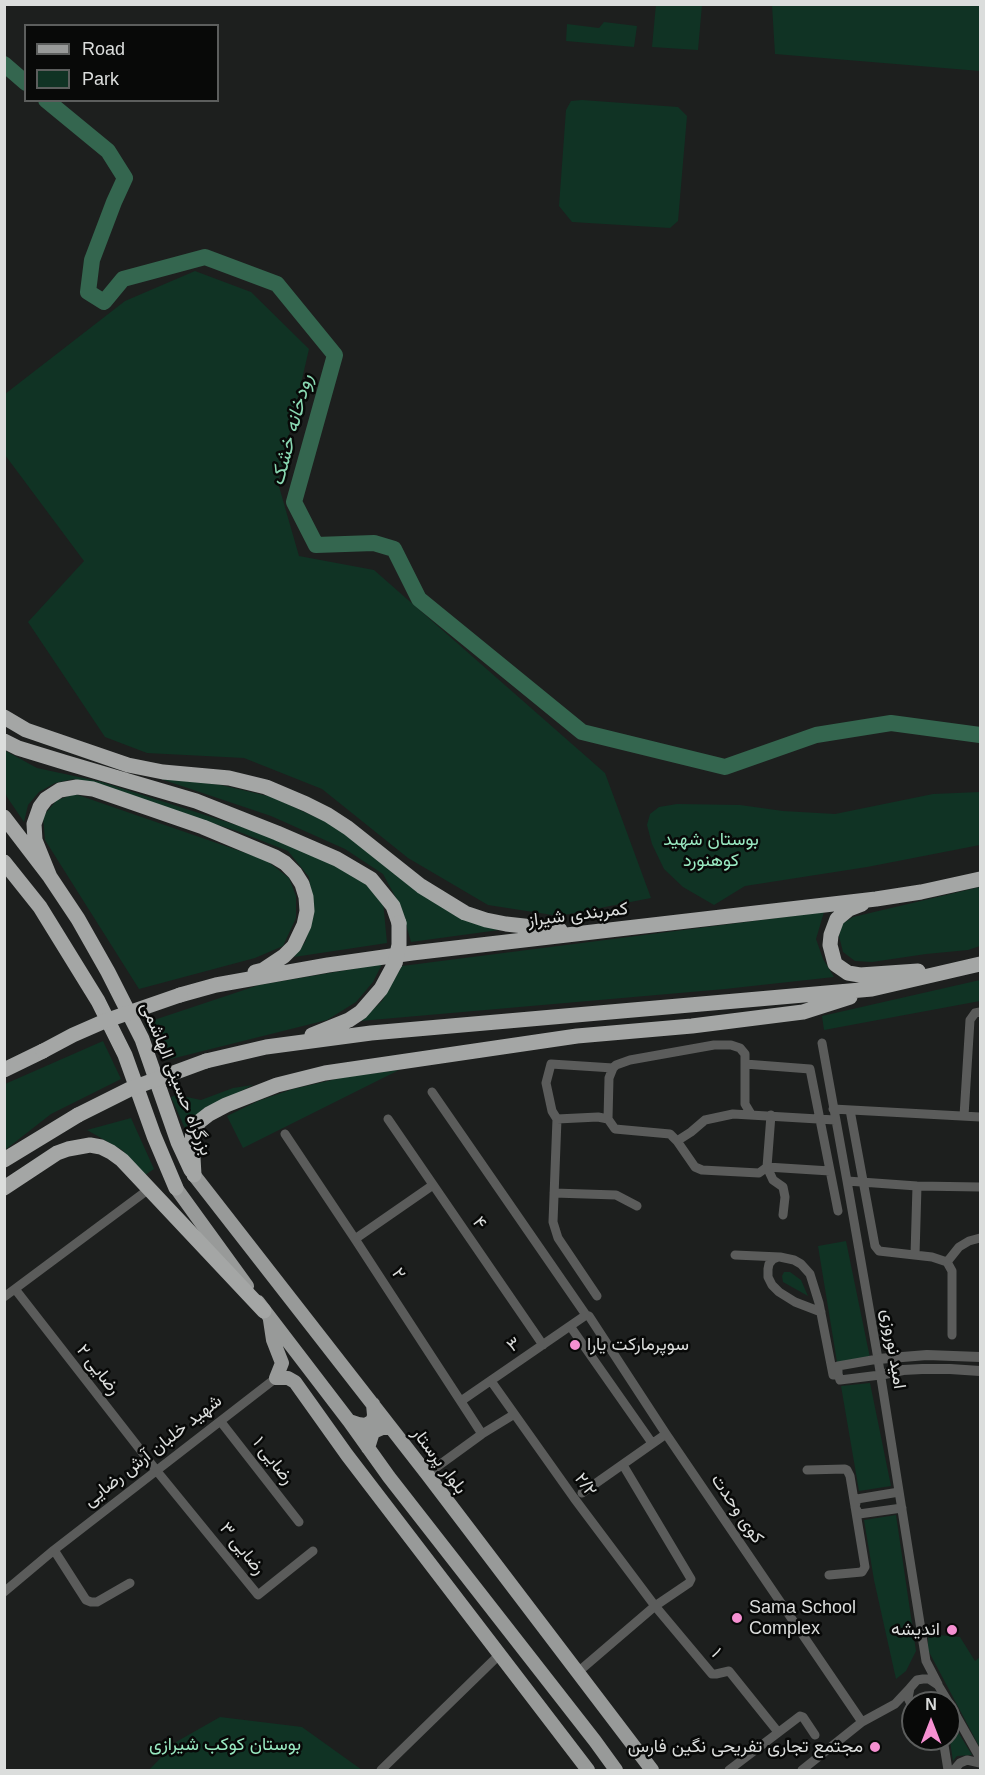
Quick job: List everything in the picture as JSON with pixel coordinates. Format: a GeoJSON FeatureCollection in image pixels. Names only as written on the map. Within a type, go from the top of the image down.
{"type":"FeatureCollection","features":[{"type":"Feature","properties":{"kind":"highway"},"geometry":{"type":"LineString","coordinates":[[4,717],[26,730],[128,765],[163,772],[229,778],[266,787],[328,815],[348,828],[421,886],[465,913],[506,924],[590,933]]}},
{"type":"Feature","properties":{"kind":"highway"},"geometry":{"type":"LineString","coordinates":[[4,741],[18,748],[196,801],[356,868],[372,879],[393,906],[399,922],[399,945],[395,963],[381,989],[361,1012],[349,1020],[315,1034],[206,1061],[130,1089],[78,1115],[4,1160]]}},
{"type":"Feature","properties":{"kind":"highway"},"geometry":{"type":"LineString","coordinates":[[50,877],[35,840],[34,824],[40,807],[46,799],[60,790],[77,787],[93,789],[203,827],[285,863],[302,884],[306,897],[307,911],[301,935],[284,956],[263,970],[216,985]]}},
{"type":"Feature","properties":{"kind":"highway","name":"بزرگراه حسینی الهاشمی"},"geometry":{"type":"LineString","coordinates":[[7,817],[93,942],[142,1039],[178,1142],[194,1175]]}},
{"type":"Feature","properties":{"kind":"highway"},"geometry":{"type":"LineString","coordinates":[[4,862],[40,907],[102,1010],[125,1055],[154,1136],[176,1188]]}},
{"type":"Feature","properties":{"kind":"highway"},"geometry":{"type":"LineString","coordinates":[[4,876],[20,883]]}},
{"type":"Feature","properties":{"kind":"highway","name":"کمربندی شیراز"},"geometry":{"type":"LineString","coordinates":[[4,1070],[105,1021],[216,985],[391,956],[876,899],[981,879]]}},
{"type":"Feature","properties":{"kind":"highway"},"geometry":{"type":"LineString","coordinates":[[876,899],[849,909],[837,919],[830,945],[836,964],[848,973],[860,975],[975,966]]}},
{"type":"Feature","properties":{"kind":"highway"},"geometry":{"type":"LineString","coordinates":[[194,1175],[192,1140],[200,1121],[226,1105],[277,1086],[326,1073],[567,1038],[703,1025],[803,1012],[873,989],[975,966]]}},
{"type":"Feature","properties":{"kind":"highway"},"geometry":{"type":"LineString","coordinates":[[266,1047],[371,1033],[465,1024],[873,989]]}},
{"type":"Feature","properties":{"kind":"highway"},"geometry":{"type":"LineString","coordinates":[[4,1188],[57,1153],[90,1145],[100,1147],[122,1160],[267,1315]]}},
{"type":"Feature","properties":{"kind":"main road","name":"بلوار پرستار"},"geometry":{"type":"LineString","coordinates":[[194,1175],[427,1474],[652,1770]]}},
{"type":"Feature","properties":{"kind":"main road"},"geometry":{"type":"LineString","coordinates":[[176,1188],[267,1315],[389,1477],[616,1770]]}},
{"type":"Feature","properties":{"kind":"main road"},"geometry":{"type":"LineString","coordinates":[[267,1315],[282,1363],[276,1378],[288,1378],[295,1382],[483,1635],[588,1770]]}},
{"type":"Feature","properties":{"kind":"main road"},"geometry":{"type":"LineString","coordinates":[[349,1421],[365,1425],[369,1423],[373,1420],[373,1404]]}},
{"type":"Feature","properties":{"kind":"main road"},"geometry":{"type":"LineString","coordinates":[[368,1448],[373,1432],[382,1428],[391,1428]]}},
{"type":"Feature","properties":{"kind":"main road"},"geometry":{"type":"LineString","coordinates":[[459,1600],[488,1604]]}},
{"type":"Feature","properties":{"kind":"main road"},"geometry":{"type":"LineString","coordinates":[[483,1635],[488,1604]]}},
{"type":"Feature","properties":{"kind":"street"},"geometry":{"type":"LineString","coordinates":[[964,1116],[970,1020],[975,1014],[981,1012]]}},
{"type":"Feature","properties":{"kind":"street"},"geometry":{"type":"LineString","coordinates":[[970,1020],[981,1021]]}},
{"type":"Feature","properties":{"kind":"street","name":"امید نوروزی"},"geometry":{"type":"LineString","coordinates":[[822,1043],[878,1359],[926,1661],[940,1691]]}},
{"type":"Feature","properties":{"kind":"street"},"geometry":{"type":"LineString","coordinates":[[751,1114],[745,1104],[745,1054],[740,1048],[731,1045],[714,1045],[630,1060],[616,1065],[609,1078],[608,1119],[615,1129],[670,1134],[695,1167],[702,1170],[759,1173],[767,1167],[830,1171]]}},
{"type":"Feature","properties":{"kind":"street"},"geometry":{"type":"LineString","coordinates":[[597,1296],[558,1238],[553,1222],[556,1119],[546,1083],[551,1064],[613,1068]]}},
{"type":"Feature","properties":{"kind":"street"},"geometry":{"type":"LineString","coordinates":[[745,1064],[810,1069],[838,1211]]}},
{"type":"Feature","properties":{"kind":"street","name":"کوی وحدت"},"geometry":{"type":"LineString","coordinates":[[432,1092],[586,1315],[589,1316],[666,1434],[862,1722]]}},
{"type":"Feature","properties":{"kind":"street"},"geometry":{"type":"LineString","coordinates":[[833,1109],[981,1117]]}},
{"type":"Feature","properties":{"kind":"street"},"geometry":{"type":"LineString","coordinates":[[850,1110],[875,1246],[879,1251],[932,1257],[947,1262],[952,1271],[952,1335]]}},
{"type":"Feature","properties":{"kind":"street"},"geometry":{"type":"LineString","coordinates":[[677,1141],[692,1132],[705,1120],[733,1114],[835,1120]]}},
{"type":"Feature","properties":{"kind":"street"},"geometry":{"type":"LineString","coordinates":[[771,1115],[767,1167],[773,1180],[783,1187],[785,1197],[783,1215]]}},
{"type":"Feature","properties":{"kind":"street"},"geometry":{"type":"LineString","coordinates":[[556,1119],[598,1117],[608,1119]]}},
{"type":"Feature","properties":{"kind":"street","name":"۴"},"geometry":{"type":"LineString","coordinates":[[388,1119],[543,1345]]}},
{"type":"Feature","properties":{"kind":"street","name":"۲"},"geometry":{"type":"LineString","coordinates":[[285,1134],[482,1434]]}},
{"type":"Feature","properties":{"kind":"street"},"geometry":{"type":"LineString","coordinates":[[848,1181],[917,1186],[981,1187]]}},
{"type":"Feature","properties":{"kind":"street"},"geometry":{"type":"LineString","coordinates":[[355,1239],[433,1185]]}},
{"type":"Feature","properties":{"kind":"street"},"geometry":{"type":"LineString","coordinates":[[915,1255],[917,1186]]}},
{"type":"Feature","properties":{"kind":"street"},"geometry":{"type":"LineString","coordinates":[[4,1297],[149,1189]]}},
{"type":"Feature","properties":{"kind":"street"},"geometry":{"type":"LineString","coordinates":[[554,1193],[616,1195],[637,1206]]}},
{"type":"Feature","properties":{"kind":"street"},"geometry":{"type":"LineString","coordinates":[[947,1262],[959,1247],[981,1238]]}},
{"type":"Feature","properties":{"kind":"street"},"geometry":{"type":"LineString","coordinates":[[735,1255],[780,1257],[794,1260],[810,1274],[821,1312],[833,1375],[838,1374]]}},
{"type":"Feature","properties":{"kind":"street"},"geometry":{"type":"LineString","coordinates":[[780,1257],[773,1259],[769,1264],[768,1277],[772,1285],[795,1302],[821,1312]]}},
{"type":"Feature","properties":{"kind":"street","name":"رضایی ۲"},"geometry":{"type":"LineString","coordinates":[[15,1289],[156,1470]]}},
{"type":"Feature","properties":{"kind":"street","name":"۳"},"geometry":{"type":"LineString","coordinates":[[461,1401],[586,1315]]}},
{"type":"Feature","properties":{"kind":"street"},"geometry":{"type":"LineString","coordinates":[[570,1326],[652,1443]]}},
{"type":"Feature","properties":{"kind":"street"},"geometry":{"type":"LineString","coordinates":[[981,1357],[927,1355],[878,1359],[838,1366],[838,1374],[840,1380],[903,1370],[981,1371]]}},
{"type":"Feature","properties":{"kind":"street","name":"شهید خلبان آرش رضایی"},"geometry":{"type":"LineString","coordinates":[[4,1592],[54,1550],[276,1378]]}},
{"type":"Feature","properties":{"kind":"street","name":"۲/۲"},"geometry":{"type":"LineString","coordinates":[[491,1382],[655,1606]]}},
{"type":"Feature","properties":{"kind":"street"},"geometry":{"type":"LineString","coordinates":[[427,1474],[482,1434],[513,1415]]}},
{"type":"Feature","properties":{"kind":"street","name":"رضایی ۱"},"geometry":{"type":"LineString","coordinates":[[221,1422],[299,1522]]}},
{"type":"Feature","properties":{"kind":"street"},"geometry":{"type":"LineString","coordinates":[[582,1493],[666,1434]]}},
{"type":"Feature","properties":{"kind":"street"},"geometry":{"type":"LineString","coordinates":[[578,1672],[655,1606],[689,1583],[691,1579],[622,1465]]}},
{"type":"Feature","properties":{"kind":"street"},"geometry":{"type":"LineString","coordinates":[[807,1470],[841,1468],[847,1470],[850,1476],[865,1567],[862,1572],[829,1575]]}},
{"type":"Feature","properties":{"kind":"street","name":"رضایی ۳"},"geometry":{"type":"LineString","coordinates":[[156,1470],[258,1595],[313,1551]]}},
{"type":"Feature","properties":{"kind":"street"},"geometry":{"type":"LineString","coordinates":[[899,1492],[857,1499],[855,1507],[859,1514],[902,1508]]}},
{"type":"Feature","properties":{"kind":"street"},"geometry":{"type":"LineString","coordinates":[[54,1550],[86,1600],[97,1602],[130,1583]]}},
{"type":"Feature","properties":{"kind":"street","name":"۱"},"geometry":{"type":"LineString","coordinates":[[655,1606],[712,1674],[729,1671],[778,1732]]}},
{"type":"Feature","properties":{"kind":"street"},"geometry":{"type":"LineString","coordinates":[[381,1770],[499,1655]]}},
{"type":"Feature","properties":{"kind":"street"},"geometry":{"type":"LineString","coordinates":[[802,1770],[862,1722],[895,1704],[923,1671],[926,1661]]}},
{"type":"Feature","properties":{"kind":"street"},"geometry":{"type":"LineString","coordinates":[[910,1691],[911,1685],[917,1680],[929,1679],[939,1687]]}},
{"type":"Feature","properties":{"kind":"street"},"geometry":{"type":"LineString","coordinates":[[895,1704],[901,1704]]}},
{"type":"Feature","properties":{"kind":"street"},"geometry":{"type":"LineString","coordinates":[[729,1770],[744,1766],[778,1732],[801,1716],[815,1735]]}},
{"type":"Feature","properties":{"kind":"street","name":"امید نوروزی"},"geometry":{"type":"LineString","coordinates":[[961,1728],[981,1758]]}},
{"type":"Feature","properties":{"kind":"street"},"geometry":{"type":"LineString","coordinates":[[945,1751],[948,1770]]}},
{"type":"Feature","properties":{"kind":"street"},"geometry":{"type":"LineString","coordinates":[[954,1770],[960,1763],[967,1760],[981,1763]]}},
{"type":"Feature","properties":{"kind":"green space"},"geometry":{"type":"Polygon","coordinates":[[[656,4],[702,5],[698,50],[652,47],[656,4]]]}},
{"type":"Feature","properties":{"kind":"green space"},"geometry":{"type":"Polygon","coordinates":[[[772,5],[980,5],[980,71],[775,54],[772,5]]]}},
{"type":"Feature","properties":{"kind":"green space"},"geometry":{"type":"Polygon","coordinates":[[[604,22],[637,26],[634,47],[566,41],[567,24],[599,28],[604,22]]]}},
{"type":"Feature","properties":{"kind":"green space"},"geometry":{"type":"Polygon","coordinates":[[[571,101],[678,107],[687,116],[678,221],[670,228],[572,222],[559,206],[566,110],[571,101]]]}},
{"type":"Feature","properties":{"kind":"green space"},"geometry":{"type":"Polygon","coordinates":[[[195,271],[251,292],[309,349],[278,483],[299,556],[374,570],[605,773],[651,898],[559,916],[488,905],[408,858],[322,789],[244,758],[147,753],[105,737],[28,622],[84,561],[5,455],[5,394],[125,301],[195,271]]]}},
{"type":"Feature","properties":{"kind":"green space"},"geometry":{"type":"Polygon","coordinates":[[[4,750],[37,768],[102,782],[277,838],[346,870],[370,885],[383,901],[387,943],[294,957],[305,942],[314,914],[309,877],[288,851],[237,831],[74,779],[55,783],[39,792],[28,805],[24,822],[7,797],[4,788],[4,750]]]}},
{"type":"Feature","properties":{"kind":"green space"},"geometry":{"type":"Polygon","coordinates":[[[155,777],[221,785],[272,797],[337,827],[472,923],[499,930],[411,942],[401,907],[383,874],[345,849],[271,816],[155,777]]]}},
{"type":"Feature","properties":{"kind":"green space","name":"بوستان شهید کوهنورد"},"geometry":{"type":"Polygon","coordinates":[[[980,792],[980,845],[867,867],[745,886],[714,905],[683,887],[664,869],[652,844],[647,825],[650,814],[659,807],[677,804],[740,805],[783,811],[835,814],[933,794],[980,792]]]}},
{"type":"Feature","properties":{"kind":"green space"},"geometry":{"type":"Polygon","coordinates":[[[75,794],[266,860],[289,878],[296,896],[296,918],[283,946],[255,958],[139,989],[45,840],[43,816],[57,800],[75,794]]]}},
{"type":"Feature","properties":{"kind":"green space"},"geometry":{"type":"Polygon","coordinates":[[[980,887],[980,946],[968,950],[872,962],[855,961],[843,952],[839,936],[842,924],[853,917],[980,887]]]}},
{"type":"Feature","properties":{"kind":"green space"},"geometry":{"type":"Polygon","coordinates":[[[824,912],[816,939],[823,959],[834,977],[725,989],[360,1021],[382,1001],[402,966],[824,912]]]}},
{"type":"Feature","properties":{"kind":"green space"},"geometry":{"type":"Polygon","coordinates":[[[382,964],[373,982],[356,1002],[327,1020],[163,1061],[145,1023],[259,985],[382,964]]]}},
{"type":"Feature","properties":{"kind":"green space"},"geometry":{"type":"Polygon","coordinates":[[[980,980],[980,1001],[824,1030],[822,1016],[980,980]]]}},
{"type":"Feature","properties":{"kind":"green space"},"geometry":{"type":"Polygon","coordinates":[[[103,1041],[121,1079],[51,1114],[5,1150],[5,1084],[103,1041]]]}},
{"type":"Feature","properties":{"kind":"green space"},"geometry":{"type":"Polygon","coordinates":[[[399,1070],[243,1148],[227,1116],[258,1101],[293,1089],[345,1077],[399,1070]]]}},
{"type":"Feature","properties":{"kind":"green space"},"geometry":{"type":"Polygon","coordinates":[[[253,1085],[206,1107],[194,1117],[187,1133],[171,1097],[177,1095],[201,1100],[233,1088],[253,1085]]]}},
{"type":"Feature","properties":{"kind":"green space"},"geometry":{"type":"Polygon","coordinates":[[[131,1118],[154,1169],[145,1175],[122,1150],[87,1130],[131,1118]]]}},
{"type":"Feature","properties":{"kind":"green space"},"geometry":{"type":"Polygon","coordinates":[[[846,1241],[870,1358],[837,1362],[818,1246],[846,1241]]]}},
{"type":"Feature","properties":{"kind":"green space"},"geometry":{"type":"Polygon","coordinates":[[[784,1272],[790,1272],[801,1280],[808,1296],[783,1282],[784,1272]]]}},
{"type":"Feature","properties":{"kind":"green space"},"geometry":{"type":"Polygon","coordinates":[[[870,1383],[891,1486],[859,1491],[841,1386],[870,1383]]]}},
{"type":"Feature","properties":{"kind":"green space"},"geometry":{"type":"Polygon","coordinates":[[[896,1515],[916,1651],[906,1671],[896,1679],[874,1580],[864,1520],[896,1515]]]}},
{"type":"Feature","properties":{"kind":"green space"},"geometry":{"type":"Polygon","coordinates":[[[928,1634],[960,1637],[975,1661],[980,1657],[980,1748],[961,1712],[961,1691],[950,1691],[928,1650],[928,1634]]]}},
{"type":"Feature","properties":{"kind":"green space","name":"بوستان کوکب شیرازی"},"geometry":{"type":"Polygon","coordinates":[[[220,1717],[302,1727],[362,1770],[149,1770],[176,1742],[220,1717]]]}},
{"type":"Feature","properties":{"kind":"green space"},"geometry":{"type":"Polygon","coordinates":[[[961,1737],[972,1755],[957,1756],[953,1761],[951,1751],[961,1751],[961,1737]]]}},
{"type":"Feature","properties":{"kind":"waterway","name":"رودخانه خشک"},"geometry":{"type":"LineString","coordinates":[[4,64],[24,81]]}},
{"type":"Feature","properties":{"kind":"waterway","name":"رودخانه خشک"},"geometry":{"type":"LineString","coordinates":[[48,102],[108,151],[125,178],[92,260],[88,292],[104,302],[123,279],[205,257],[277,284],[335,355],[294,502],[316,545],[374,543],[394,549],[419,599],[582,732],[725,767],[816,735],[891,723],[980,735]]}},
{"type":"Feature","properties":{"kind":"place","name":"سوپرمارکت یارا"},"geometry":{"type":"Point","coordinates":[575,1345]}},
{"type":"Feature","properties":{"kind":"place","name":"Sama School Complex"},"geometry":{"type":"Point","coordinates":[737,1618]}},
{"type":"Feature","properties":{"kind":"place","name":"اندیشه"},"geometry":{"type":"Point","coordinates":[952,1630]}},
{"type":"Feature","properties":{"kind":"place","name":"مجتمع تجاری تفریحی نگین فارس"},"geometry":{"type":"Point","coordinates":[875,1747]}}]}
